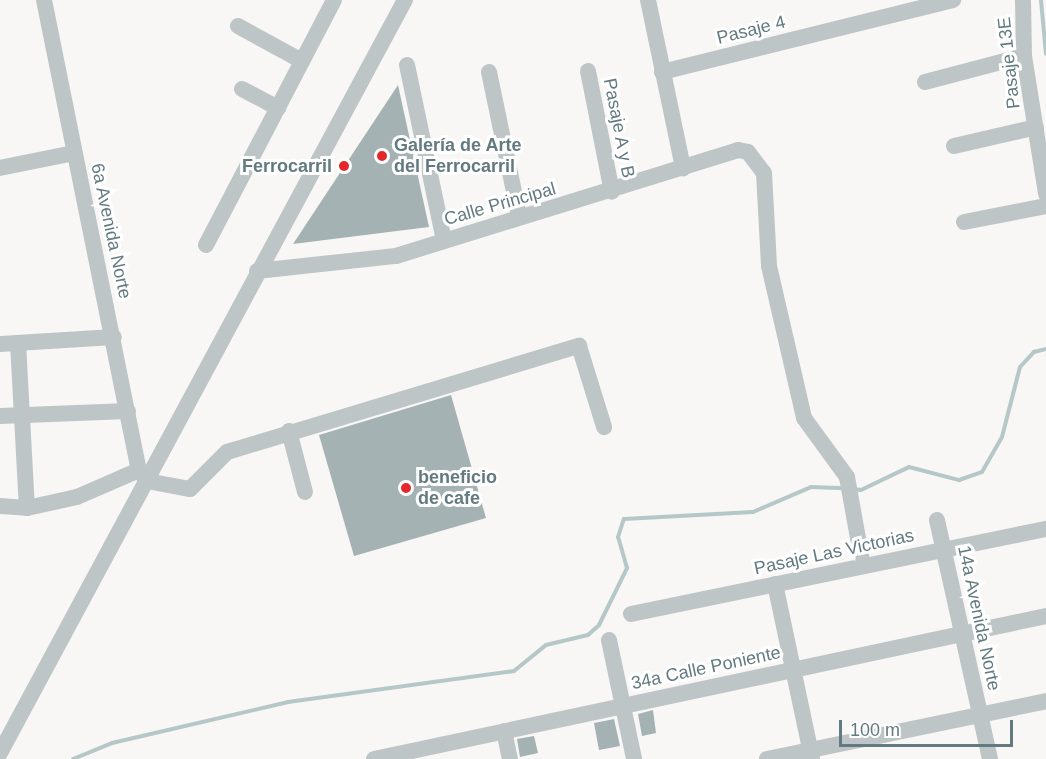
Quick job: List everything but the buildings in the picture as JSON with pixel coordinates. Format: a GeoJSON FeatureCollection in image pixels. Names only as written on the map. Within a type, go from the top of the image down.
{"type":"FeatureCollection","features":[{"type":"Feature","properties":{"kind":"street","name":"6a Avenida Norte"},"geometry":{"type":"LineString","coordinates":[[44,0],[143,476]]}},
{"type":"Feature","properties":{"kind":"street"},"geometry":{"type":"LineString","coordinates":[[206,245],[334,0]]}},
{"type":"Feature","properties":{"kind":"street"},"geometry":{"type":"LineString","coordinates":[[0,753],[143,476],[405,0]]}},
{"type":"Feature","properties":{"kind":"street"},"geometry":{"type":"LineString","coordinates":[[648,0],[683,168]]}},
{"type":"Feature","properties":{"kind":"street","name":"Pasaje 4"},"geometry":{"type":"LineString","coordinates":[[662,72],[953,0]]}},
{"type":"Feature","properties":{"kind":"street","name":"Pasaje 13E"},"geometry":{"type":"LineString","coordinates":[[1023,0],[1024,56],[1046,194]]}},
{"type":"Feature","properties":{"kind":"street"},"geometry":{"type":"LineString","coordinates":[[238,26],[302,61]]}},
{"type":"Feature","properties":{"kind":"street"},"geometry":{"type":"LineString","coordinates":[[925,82],[1024,56]]}},
{"type":"Feature","properties":{"kind":"street"},"geometry":{"type":"LineString","coordinates":[[407,65],[444,240]]}},
{"type":"Feature","properties":{"kind":"street","name":"Pasaje A y B"},"geometry":{"type":"LineString","coordinates":[[588,71],[612,192]]}},
{"type":"Feature","properties":{"kind":"street"},"geometry":{"type":"LineString","coordinates":[[489,72],[519,215]]}},
{"type":"Feature","properties":{"kind":"street"},"geometry":{"type":"LineString","coordinates":[[242,89],[278,108]]}},
{"type":"Feature","properties":{"kind":"street"},"geometry":{"type":"LineString","coordinates":[[954,146],[1036,127]]}},
{"type":"Feature","properties":{"kind":"street","name":"Calle Principal"},"geometry":{"type":"LineString","coordinates":[[257,271],[396,256],[519,215],[612,192],[738,150],[748,152],[764,173],[769,266],[804,418],[847,477],[863,566]]}},
{"type":"Feature","properties":{"kind":"street"},"geometry":{"type":"LineString","coordinates":[[0,168],[74,153]]}},
{"type":"Feature","properties":{"kind":"street"},"geometry":{"type":"LineString","coordinates":[[964,222],[1046,206]]}},
{"type":"Feature","properties":{"kind":"street"},"geometry":{"type":"LineString","coordinates":[[0,343],[114,337]]}},
{"type":"Feature","properties":{"kind":"street"},"geometry":{"type":"LineString","coordinates":[[18,343],[27,508]]}},
{"type":"Feature","properties":{"kind":"street"},"geometry":{"type":"LineString","coordinates":[[0,506],[27,508],[77,497],[143,476],[190,489],[222,455],[289,431],[579,346],[604,427]]}},
{"type":"Feature","properties":{"kind":"street"},"geometry":{"type":"LineString","coordinates":[[0,416],[128,411]]}},
{"type":"Feature","properties":{"kind":"street"},"geometry":{"type":"LineString","coordinates":[[289,431],[305,492]]}},
{"type":"Feature","properties":{"kind":"street","name":"14a Avenida Norte"},"geometry":{"type":"LineString","coordinates":[[937,520],[990,759]]}},
{"type":"Feature","properties":{"kind":"street","name":"Pasaje Las Victorias"},"geometry":{"type":"LineString","coordinates":[[631,614],[1046,529]]}},
{"type":"Feature","properties":{"kind":"street"},"geometry":{"type":"LineString","coordinates":[[776,585],[811,754]]}},
{"type":"Feature","properties":{"kind":"street","name":"34a Calle Poniente"},"geometry":{"type":"LineString","coordinates":[[374,759],[1046,616]]}},
{"type":"Feature","properties":{"kind":"street"},"geometry":{"type":"LineString","coordinates":[[609,640],[634,759]]}},
{"type":"Feature","properties":{"kind":"street"},"geometry":{"type":"LineString","coordinates":[[767,759],[811,754],[980,714],[1046,701]]}},
{"type":"Feature","properties":{"kind":"street"},"geometry":{"type":"LineString","coordinates":[[504,731],[510,759]]}},
{"type":"Feature","properties":{"kind":"waterway"},"geometry":{"type":"LineString","coordinates":[[1041,0],[1046,54]]}},
{"type":"Feature","properties":{"kind":"waterway"},"geometry":{"type":"LineString","coordinates":[[853,489],[861,490],[909,467],[959,480],[982,472],[1002,437],[1020,367],[1034,352],[1046,349]]}},
{"type":"Feature","properties":{"kind":"waterway"},"geometry":{"type":"LineString","coordinates":[[73,759],[112,743],[288,702],[514,671],[546,645],[588,635],[599,625],[627,568],[618,537],[624,519],[753,512],[811,487],[845,488]]}},
{"type":"Feature","properties":{"kind":"place","name":"Galería de Arte del Ferrocarril"},"geometry":{"type":"Point","coordinates":[382,156]}},
{"type":"Feature","properties":{"kind":"place","name":"Ferrocarril"},"geometry":{"type":"Point","coordinates":[344,166]}},
{"type":"Feature","properties":{"kind":"place","name":"beneficio de cafe"},"geometry":{"type":"Point","coordinates":[406,488]}}]}
